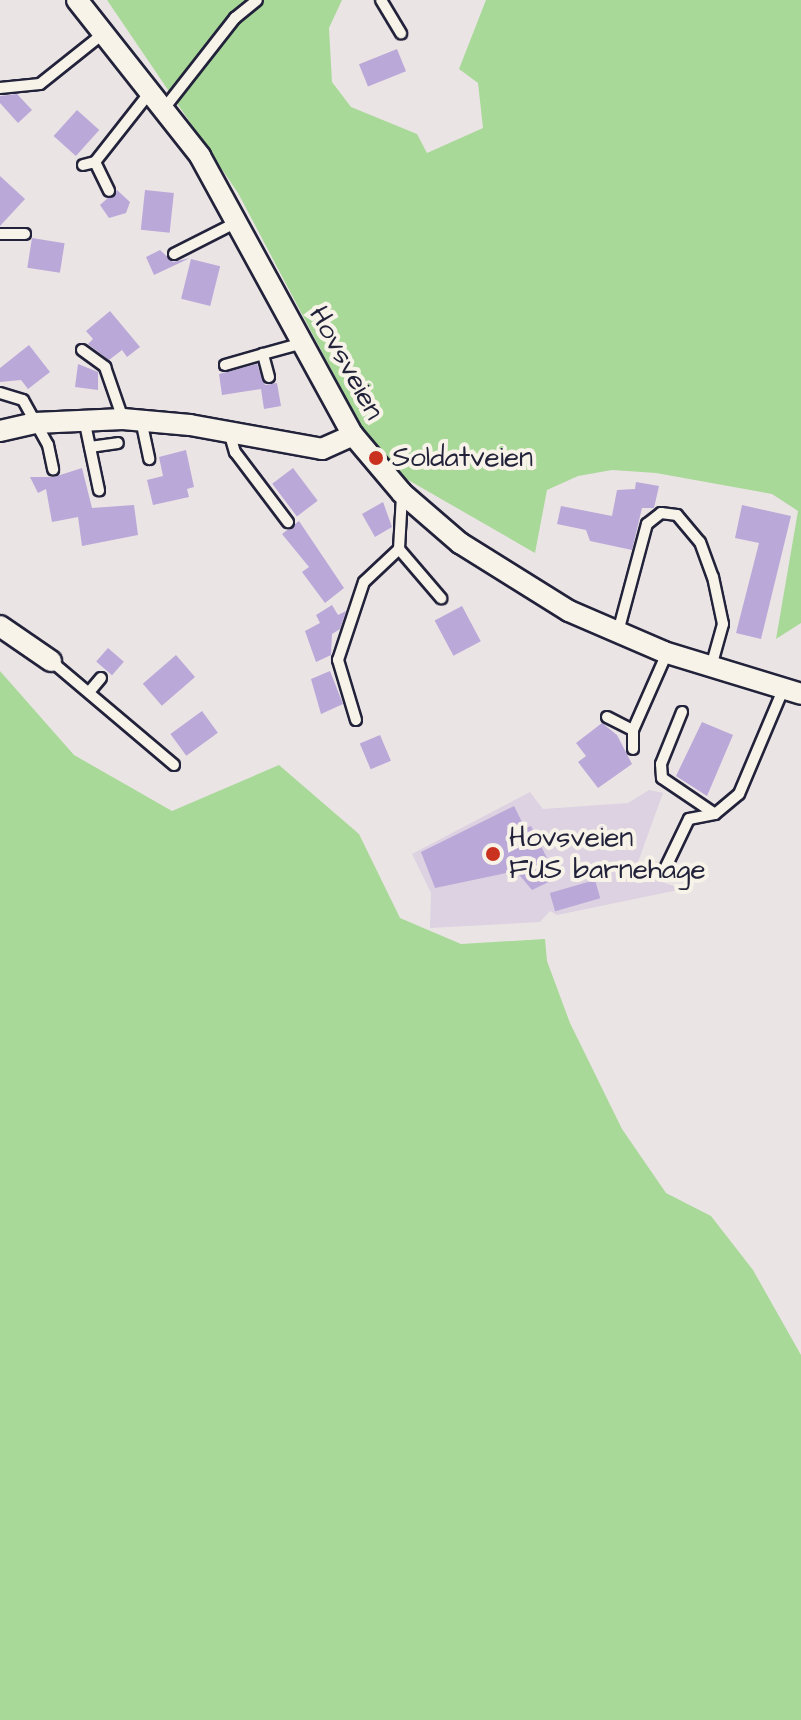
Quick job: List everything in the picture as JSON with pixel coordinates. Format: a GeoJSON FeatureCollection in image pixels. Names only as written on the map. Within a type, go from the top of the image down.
{"type":"FeatureCollection","features":[{"type":"Feature","properties":{"kind":"street","name":"Hovsveien"},"geometry":{"type":"LineString","coordinates":[[77,0],[200,156],[239,221],[353,435],[402,493],[460,543],[524,585],[617,634],[711,668],[792,692]]}},
{"type":"Feature","properties":{"kind":"street"},"geometry":{"type":"LineString","coordinates":[[0,431],[35,423],[84,419],[132,420],[322,449],[353,435]]}},
{"type":"Feature","properties":{"kind":"street"},"geometry":{"type":"LineString","coordinates":[[0,626],[51,661]]}},
{"type":"Feature","properties":{"kind":"lane"},"geometry":{"type":"LineString","coordinates":[[163,110],[235,18],[257,0]]}},
{"type":"Feature","properties":{"kind":"lane"},"geometry":{"type":"LineString","coordinates":[[381,0],[401,33]]}},
{"type":"Feature","properties":{"kind":"lane"},"geometry":{"type":"LineString","coordinates":[[0,88],[40,84],[104,33]]}},
{"type":"Feature","properties":{"kind":"lane"},"geometry":{"type":"LineString","coordinates":[[83,165],[95,162],[150,92]]}},
{"type":"Feature","properties":{"kind":"lane"},"geometry":{"type":"LineString","coordinates":[[95,162],[109,191]]}},
{"type":"Feature","properties":{"kind":"lane"},"geometry":{"type":"LineString","coordinates":[[174,254],[239,221]]}},
{"type":"Feature","properties":{"kind":"lane"},"geometry":{"type":"LineString","coordinates":[[0,234],[25,234]]}},
{"type":"Feature","properties":{"kind":"lane"},"geometry":{"type":"LineString","coordinates":[[225,365],[303,343]]}},
{"type":"Feature","properties":{"kind":"lane"},"geometry":{"type":"LineString","coordinates":[[82,350],[105,367],[149,459]]}},
{"type":"Feature","properties":{"kind":"lane"},"geometry":{"type":"LineString","coordinates":[[263,354],[269,377]]}},
{"type":"Feature","properties":{"kind":"lane"},"geometry":{"type":"LineString","coordinates":[[0,393],[23,400],[53,469]]}},
{"type":"Feature","properties":{"kind":"lane"},"geometry":{"type":"LineString","coordinates":[[84,419],[99,490]]}},
{"type":"Feature","properties":{"kind":"lane"},"geometry":{"type":"LineString","coordinates":[[230,435],[235,452],[288,522]]}},
{"type":"Feature","properties":{"kind":"lane"},"geometry":{"type":"LineString","coordinates":[[90,447],[118,443]]}},
{"type":"Feature","properties":{"kind":"lane"},"geometry":{"type":"LineString","coordinates":[[356,720],[338,660],[364,582],[399,549],[402,493]]}},
{"type":"Feature","properties":{"kind":"lane"},"geometry":{"type":"LineString","coordinates":[[617,634],[647,524],[661,513],[677,515],[700,542],[713,577],[723,624],[711,668]]}},
{"type":"Feature","properties":{"kind":"lane"},"geometry":{"type":"LineString","coordinates":[[399,549],[441,598]]}},
{"type":"Feature","properties":{"kind":"lane"},"geometry":{"type":"LineString","coordinates":[[633,749],[633,730],[667,653]]}},
{"type":"Feature","properties":{"kind":"lane"},"geometry":{"type":"LineString","coordinates":[[51,661],[174,765]]}},
{"type":"Feature","properties":{"kind":"lane"},"geometry":{"type":"LineString","coordinates":[[90,691],[101,678]]}},
{"type":"Feature","properties":{"kind":"lane"},"geometry":{"type":"LineString","coordinates":[[663,873],[689,819],[715,814],[739,794],[792,692]]}},
{"type":"Feature","properties":{"kind":"lane"},"geometry":{"type":"LineString","coordinates":[[682,712],[661,764],[662,778],[715,814]]}},
{"type":"Feature","properties":{"kind":"lane"},"geometry":{"type":"LineString","coordinates":[[607,717],[633,730]]}},
{"type":"Feature","properties":{"kind":"shaded area"},"geometry":{"type":"Polygon","coordinates":[[[649,790],[663,793],[634,873],[683,889],[557,915],[550,911],[540,922],[430,928],[431,893],[412,854],[530,792],[543,809],[628,803],[649,790]]]}},
{"type":"Feature","properties":{"kind":"green space"},"geometry":{"type":"Polygon","coordinates":[[[107,0],[342,0],[329,28],[332,82],[351,107],[417,134],[427,153],[483,128],[478,83],[459,69],[486,0],[801,0],[801,623],[776,639],[798,511],[772,494],[656,473],[612,470],[578,476],[547,490],[535,553],[403,477],[360,424],[238,193],[107,0]]]}},
{"type":"Feature","properties":{"kind":"green space"},"geometry":{"type":"Polygon","coordinates":[[[0,671],[74,755],[172,811],[279,765],[359,834],[400,918],[461,944],[545,939],[547,961],[570,1023],[622,1129],[666,1193],[711,1216],[753,1270],[801,1355],[801,1720],[0,1720],[0,671]]]}},
{"type":"Feature","properties":{"kind":"building"},"geometry":{"type":"Polygon","coordinates":[[[397,49],[406,71],[368,87],[359,64],[397,49]]]}},
{"type":"Feature","properties":{"kind":"building"},"geometry":{"type":"Polygon","coordinates":[[[17,94],[32,110],[18,123],[0,103],[0,96],[17,94]]]}},
{"type":"Feature","properties":{"kind":"building"},"geometry":{"type":"Polygon","coordinates":[[[77,110],[99,130],[76,156],[54,136],[77,110]]]}},
{"type":"Feature","properties":{"kind":"building"},"geometry":{"type":"Polygon","coordinates":[[[0,176],[25,199],[0,226],[0,176]]]}},
{"type":"Feature","properties":{"kind":"building"},"geometry":{"type":"Polygon","coordinates":[[[117,190],[130,202],[126,213],[109,218],[100,205],[117,190]]]}},
{"type":"Feature","properties":{"kind":"building"},"geometry":{"type":"Polygon","coordinates":[[[145,190],[174,193],[170,233],[141,230],[145,190]]]}},
{"type":"Feature","properties":{"kind":"building"},"geometry":{"type":"Polygon","coordinates":[[[32,238],[65,243],[60,273],[27,268],[32,238]]]}},
{"type":"Feature","properties":{"kind":"building"},"geometry":{"type":"Polygon","coordinates":[[[160,250],[173,262],[190,258],[154,275],[146,257],[160,250]]]}},
{"type":"Feature","properties":{"kind":"building"},"geometry":{"type":"Polygon","coordinates":[[[191,259],[220,266],[210,306],[181,299],[191,259]]]}},
{"type":"Feature","properties":{"kind":"building"},"geometry":{"type":"Polygon","coordinates":[[[110,311],[140,347],[127,357],[122,350],[109,360],[88,344],[93,339],[86,331],[110,311]]]}},
{"type":"Feature","properties":{"kind":"building"},"geometry":{"type":"Polygon","coordinates":[[[29,345],[50,372],[28,389],[21,380],[0,382],[0,368],[29,345]]]}},
{"type":"Feature","properties":{"kind":"building"},"geometry":{"type":"Polygon","coordinates":[[[78,364],[98,372],[98,390],[75,387],[78,364]]]}},
{"type":"Feature","properties":{"kind":"building"},"geometry":{"type":"Polygon","coordinates":[[[257,364],[265,385],[277,383],[281,406],[264,409],[261,389],[222,395],[219,374],[257,364]]]}},
{"type":"Feature","properties":{"kind":"building"},"geometry":{"type":"Polygon","coordinates":[[[186,450],[194,487],[187,489],[189,497],[153,505],[147,480],[163,476],[159,457],[186,450]]]}},
{"type":"Feature","properties":{"kind":"building"},"geometry":{"type":"Polygon","coordinates":[[[82,468],[92,508],[134,505],[138,535],[82,546],[78,517],[52,522],[46,489],[38,493],[30,477],[54,477],[82,468]]]}},
{"type":"Feature","properties":{"kind":"building"},"geometry":{"type":"Polygon","coordinates":[[[293,468],[318,501],[297,516],[272,484],[293,468]]]}},
{"type":"Feature","properties":{"kind":"building"},"geometry":{"type":"Polygon","coordinates":[[[636,482],[659,486],[654,508],[642,508],[632,550],[590,541],[586,530],[557,524],[561,506],[612,516],[617,490],[635,489],[636,482]]]}},
{"type":"Feature","properties":{"kind":"building"},"geometry":{"type":"Polygon","coordinates":[[[383,502],[392,527],[375,537],[362,514],[383,502]]]}},
{"type":"Feature","properties":{"kind":"building"},"geometry":{"type":"Polygon","coordinates":[[[742,505],[791,516],[761,639],[736,633],[759,543],[735,538],[742,505]]]}},
{"type":"Feature","properties":{"kind":"building"},"geometry":{"type":"Polygon","coordinates":[[[299,521],[344,588],[325,603],[302,572],[309,567],[282,534],[299,521]]]}},
{"type":"Feature","properties":{"kind":"building"},"geometry":{"type":"Polygon","coordinates":[[[332,605],[338,615],[346,611],[340,629],[332,634],[331,655],[316,662],[305,631],[320,623],[316,615],[332,605]]]}},
{"type":"Feature","properties":{"kind":"building"},"geometry":{"type":"Polygon","coordinates":[[[462,606],[481,641],[453,656],[435,621],[462,606]]]}},
{"type":"Feature","properties":{"kind":"building"},"geometry":{"type":"Polygon","coordinates":[[[108,648],[124,662],[112,675],[96,662],[108,648]]]}},
{"type":"Feature","properties":{"kind":"building"},"geometry":{"type":"Polygon","coordinates":[[[176,655],[195,677],[162,706],[143,684],[176,655]]]}},
{"type":"Feature","properties":{"kind":"building"},"geometry":{"type":"Polygon","coordinates":[[[330,671],[343,704],[321,714],[311,679],[330,671]]]}},
{"type":"Feature","properties":{"kind":"building"},"geometry":{"type":"Polygon","coordinates":[[[202,711],[218,733],[186,756],[170,734],[202,711]]]}},
{"type":"Feature","properties":{"kind":"building"},"geometry":{"type":"Polygon","coordinates":[[[702,722],[733,735],[707,796],[676,776],[702,722]]]}},
{"type":"Feature","properties":{"kind":"building"},"geometry":{"type":"Polygon","coordinates":[[[602,723],[617,735],[632,764],[598,788],[578,762],[586,756],[576,743],[602,723]]]}},
{"type":"Feature","properties":{"kind":"building"},"geometry":{"type":"Polygon","coordinates":[[[380,735],[391,761],[371,769],[360,744],[380,735]]]}},
{"type":"Feature","properties":{"kind":"building"},"geometry":{"type":"Polygon","coordinates":[[[514,806],[525,828],[531,826],[557,878],[532,890],[516,871],[435,888],[421,852],[514,806]]]}},
{"type":"Feature","properties":{"kind":"building"},"geometry":{"type":"Polygon","coordinates":[[[595,880],[600,898],[555,911],[550,893],[595,880]]]}},
{"type":"Feature","properties":{"kind":"place","name":"Soldatveien"},"geometry":{"type":"Point","coordinates":[376,458]}},
{"type":"Feature","properties":{"kind":"place","name":"Hovsveien FUS barnehage"},"geometry":{"type":"Point","coordinates":[493,854]}}]}
